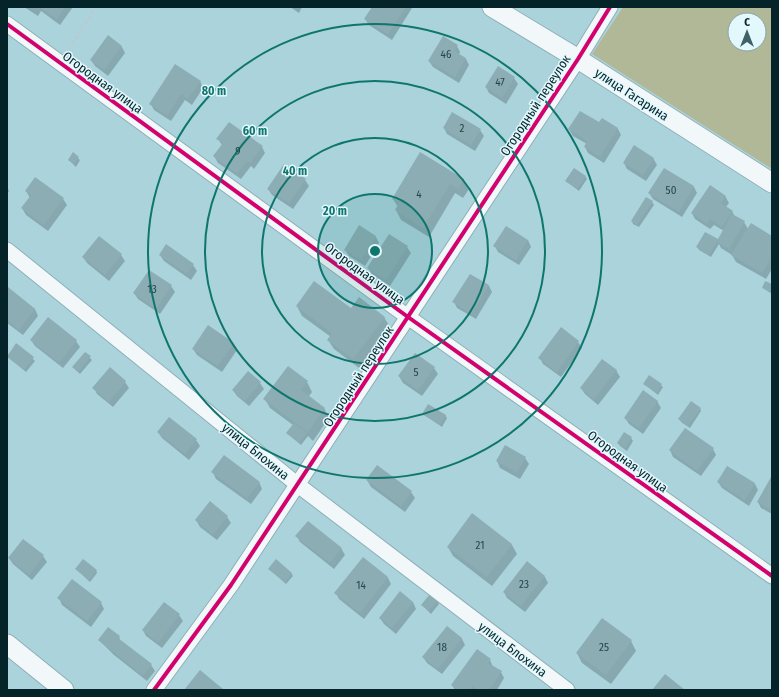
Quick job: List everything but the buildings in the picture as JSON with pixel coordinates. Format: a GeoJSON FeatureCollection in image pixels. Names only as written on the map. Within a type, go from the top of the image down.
{"type":"FeatureCollection","features":[{"type":"Feature","properties":{"kind":"street","name":"улица Гагарина"},"geometry":{"type":"LineString","coordinates":[[492,7],[578,59],[772,183]]}},
{"type":"Feature","properties":{"kind":"street","name":"Огородный переулок"},"geometry":{"type":"LineString","coordinates":[[154,690],[231,585],[298,485],[578,59],[610,7]]}},
{"type":"Feature","properties":{"kind":"street","name":"Огородная улица"},"geometry":{"type":"LineString","coordinates":[[7,24],[408,317],[772,576]]}},
{"type":"Feature","properties":{"kind":"street","name":"улица Блохина"},"geometry":{"type":"LineString","coordinates":[[7,250],[298,485],[567,690]]}},
{"type":"Feature","properties":{"kind":"street"},"geometry":{"type":"LineString","coordinates":[[7,644],[64,690]]}},
{"type":"Feature","properties":{"kind":"path"},"geometry":{"type":"LineString","coordinates":[[60,63],[96,7]]}},
{"type":"Feature","properties":{"kind":"green space"},"geometry":{"type":"Polygon","coordinates":[[[623,7],[772,7],[772,169],[592,54],[623,7]]]}},
{"type":"Feature","properties":{"kind":"cycle path"},"geometry":{"type":"LineString","coordinates":[[154,690],[231,585],[578,59],[610,7]]}},
{"type":"Feature","properties":{"kind":"cycle path"},"geometry":{"type":"LineString","coordinates":[[7,24],[408,317],[772,576]]}}]}
